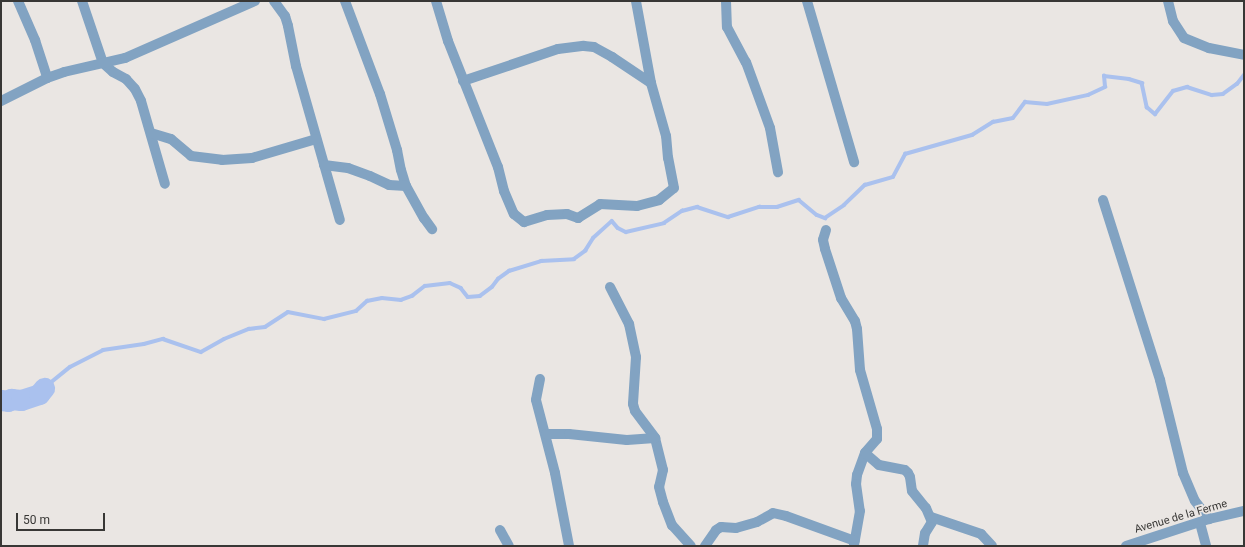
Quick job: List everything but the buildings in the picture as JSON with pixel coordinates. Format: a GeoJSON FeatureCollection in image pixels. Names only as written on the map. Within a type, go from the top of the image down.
{"type":"FeatureCollection","features":[{"type":"Feature","properties":{"kind":"street"},"geometry":{"type":"LineString","coordinates":[[18,1],[35,40],[47,78]]}},
{"type":"Feature","properties":{"kind":"street"},"geometry":{"type":"LineString","coordinates":[[82,1],[103,63],[113,72],[126,79],[135,89],[141,101],[165,184]]}},
{"type":"Feature","properties":{"kind":"street"},"geometry":{"type":"LineString","coordinates":[[1,101],[47,78],[125,58],[255,1]]}},
{"type":"Feature","properties":{"kind":"street"},"geometry":{"type":"LineString","coordinates":[[274,1],[285,16],[296,66],[340,220]]}},
{"type":"Feature","properties":{"kind":"street"},"geometry":{"type":"LineString","coordinates":[[345,1],[380,94],[398,150],[400,170],[406,186],[424,218],[432,228]]}},
{"type":"Feature","properties":{"kind":"street"},"geometry":{"type":"LineString","coordinates":[[436,1],[448,41],[498,167],[504,191],[514,214],[524,222],[547,215],[567,214],[578,218],[600,204],[637,206],[659,200],[674,188],[668,158],[666,136],[651,83],[636,1]]}},
{"type":"Feature","properties":{"kind":"street"},"geometry":{"type":"LineString","coordinates":[[726,1],[728,27],[746,62],[767,120],[778,172]]}},
{"type":"Feature","properties":{"kind":"street"},"geometry":{"type":"LineString","coordinates":[[807,1],[854,162]]}},
{"type":"Feature","properties":{"kind":"street"},"geometry":{"type":"LineString","coordinates":[[1168,1],[1173,21],[1184,38],[1209,48],[1244,55]]}},
{"type":"Feature","properties":{"kind":"street"},"geometry":{"type":"LineString","coordinates":[[463,81],[558,49],[584,46],[594,47],[651,83]]}},
{"type":"Feature","properties":{"kind":"street"},"geometry":{"type":"LineString","coordinates":[[151,133],[171,139],[191,156],[222,160],[252,158],[316,139]]}},
{"type":"Feature","properties":{"kind":"street"},"geometry":{"type":"LineString","coordinates":[[324,165],[348,168],[389,185],[406,186]]}},
{"type":"Feature","properties":{"kind":"street"},"geometry":{"type":"LineString","coordinates":[[1103,200],[1160,380],[1183,473],[1204,521],[1206,546]]}},
{"type":"Feature","properties":{"kind":"street"},"geometry":{"type":"LineString","coordinates":[[705,546],[716,530],[721,527],[736,528],[757,522],[773,513],[786,516],[855,544],[860,511],[856,484],[865,454],[877,439],[860,370],[857,329],[841,298],[825,249],[823,240],[826,230]]}},
{"type":"Feature","properties":{"kind":"street"},"geometry":{"type":"LineString","coordinates":[[610,287],[629,324],[636,366],[633,404],[635,411],[655,438],[663,470],[659,488],[668,519],[691,546]]}},
{"type":"Feature","properties":{"kind":"street"},"geometry":{"type":"LineString","coordinates":[[540,378],[536,400],[546,434],[569,546]]}},
{"type":"Feature","properties":{"kind":"street"},"geometry":{"type":"LineString","coordinates":[[546,434],[569,434],[627,440],[655,438]]}},
{"type":"Feature","properties":{"kind":"street"},"geometry":{"type":"LineString","coordinates":[[865,454],[879,465],[905,470],[908,473],[912,491],[926,508],[931,517],[932,522],[925,533],[923,546]]}},
{"type":"Feature","properties":{"kind":"street","name":"Avenue de la Ferme"},"geometry":{"type":"LineString","coordinates":[[1126,546],[1204,521],[1244,511]]}},
{"type":"Feature","properties":{"kind":"street"},"geometry":{"type":"LineString","coordinates":[[931,517],[981,534],[992,546]]}},
{"type":"Feature","properties":{"kind":"street"},"geometry":{"type":"LineString","coordinates":[[500,530],[509,546]]}},
{"type":"Feature","properties":{"kind":"waterway"},"geometry":{"type":"LineString","coordinates":[[44,388],[70,367],[103,350],[144,344],[163,339],[201,352],[224,339],[249,329],[265,327],[288,312],[324,319],[356,311],[367,301],[382,298],[401,300],[412,296],[425,286],[450,283],[461,288],[468,297],[480,296],[509,271],[541,261],[574,259],[585,251],[593,238],[612,221],[618,228],[626,232],[664,223],[682,211],[697,207],[728,217],[759,207],[777,207],[799,200],[817,215],[825,218],[844,205],[865,185],[893,177],[905,154],[972,135],[993,122],[1013,118],[1025,102],[1047,104],[1088,95],[1105,87],[1104,76],[1129,79],[1142,83],[1147,107],[1155,114],[1173,91],[1187,87],[1212,95],[1223,94],[1237,84],[1244,75]]}},
{"type":"Feature","properties":{"kind":"waterway"},"geometry":{"type":"LineString","coordinates":[[1,400],[21,400],[39,394],[44,388]]}}]}
